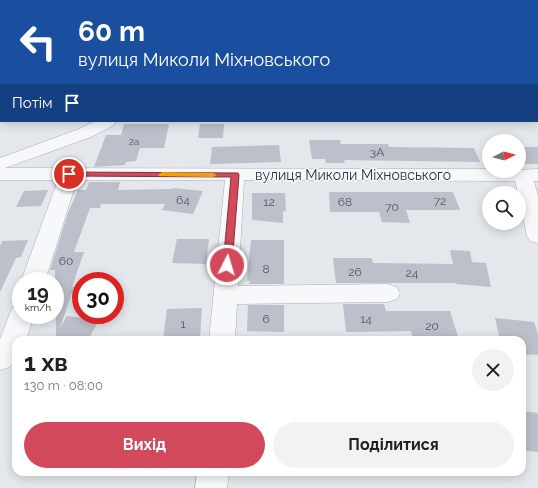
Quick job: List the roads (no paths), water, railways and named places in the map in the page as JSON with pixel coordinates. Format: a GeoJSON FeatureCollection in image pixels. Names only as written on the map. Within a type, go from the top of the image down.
{"type":"FeatureCollection","features":[{"type":"Feature","properties":{"kind":"street"},"geometry":{"type":"LineString","coordinates":[[0,164],[85,133],[106,122]]}},
{"type":"Feature","properties":{"kind":"street","name":"вулиця Миколи Міхновського"},"geometry":{"type":"LineString","coordinates":[[0,174],[531,175]]}},
{"type":"Feature","properties":{"kind":"street"},"geometry":{"type":"LineString","coordinates":[[36,272],[69,174]]}},
{"type":"Feature","properties":{"kind":"street"},"geometry":{"type":"LineString","coordinates":[[222,336],[235,175]]}},
{"type":"Feature","properties":{"kind":"street"},"geometry":{"type":"LineString","coordinates":[[531,175],[538,236]]}},
{"type":"Feature","properties":{"kind":"street"},"geometry":{"type":"LineString","coordinates":[[225,295],[388,293]]}},
{"type":"Feature","properties":{"kind":"street"},"geometry":{"type":"LineString","coordinates":[[14,336],[18,324]]}},
{"type":"Feature","properties":{"kind":"street"},"geometry":{"type":"LineString","coordinates":[[0,359],[10,348],[12,342]]}},
{"type":"Feature","properties":{"kind":"street"},"geometry":{"type":"LineString","coordinates":[[211,488],[212,476]]}}]}
